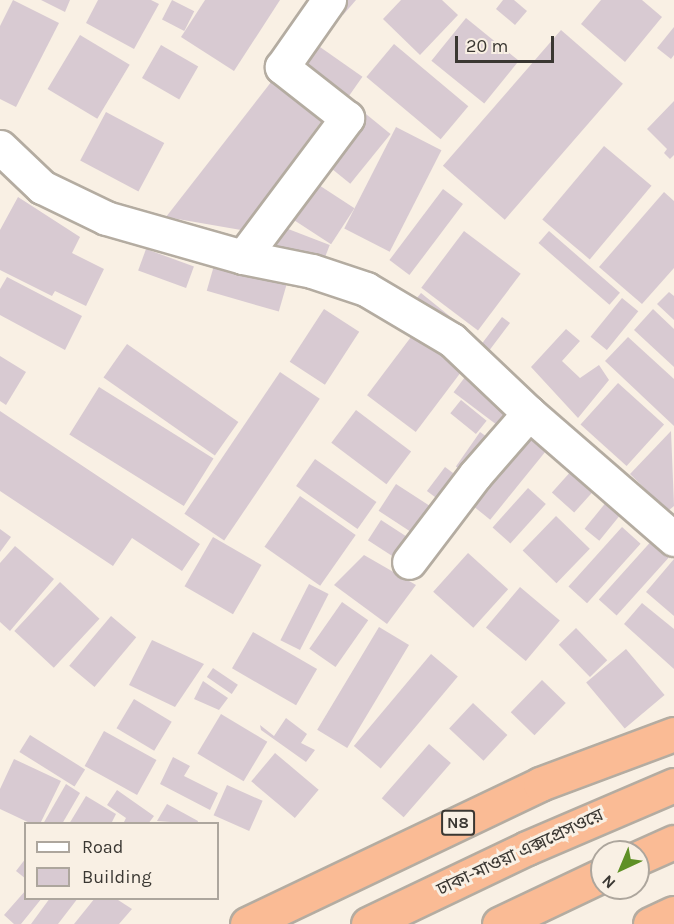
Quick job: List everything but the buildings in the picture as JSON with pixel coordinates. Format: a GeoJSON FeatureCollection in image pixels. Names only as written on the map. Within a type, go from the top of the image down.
{"type":"FeatureCollection","features":[{"type":"Feature","properties":{"kind":"highway","name":"N8"},"geometry":{"type":"LineString","coordinates":[[247,924],[540,784],[674,734]]}},
{"type":"Feature","properties":{"kind":"highway","name":"ঢাকা-মাওয়া এক্সপ্রেসওয়ে"},"geometry":{"type":"LineString","coordinates":[[369,924],[538,843],[674,785]]}},
{"type":"Feature","properties":{"kind":"highway"},"geometry":{"type":"LineString","coordinates":[[650,853],[674,842]]}},
{"type":"Feature","properties":{"kind":"highway"},"geometry":{"type":"LineString","coordinates":[[499,924],[590,881]]}},
{"type":"Feature","properties":{"kind":"highway"},"geometry":{"type":"LineString","coordinates":[[650,924],[674,913]]}},
{"type":"Feature","properties":{"kind":"street"},"geometry":{"type":"LineString","coordinates":[[243,257],[347,118],[282,67],[328,0]]}},
{"type":"Feature","properties":{"kind":"street"},"geometry":{"type":"LineString","coordinates":[[0,147],[42,187],[68,202],[106,218],[243,257],[312,271],[366,290],[452,340],[529,413],[674,539]]}},
{"type":"Feature","properties":{"kind":"street"},"geometry":{"type":"LineString","coordinates":[[409,562],[475,475],[529,413]]}}]}
